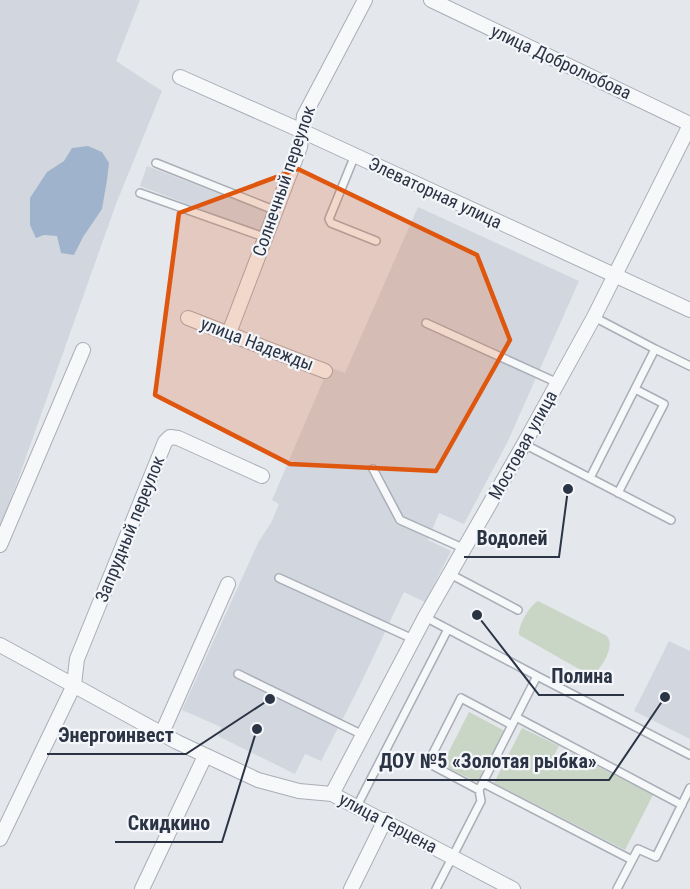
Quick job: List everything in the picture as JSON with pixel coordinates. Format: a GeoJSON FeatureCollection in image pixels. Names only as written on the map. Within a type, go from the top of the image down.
{"type":"FeatureCollection","features":[{"type":"Feature","properties":{"kind":"street","name":"Солнечный переулок"},"geometry":{"type":"LineString","coordinates":[[229,333],[274,210],[300,147],[304,116],[365,0]]}},
{"type":"Feature","properties":{"kind":"street","name":"улица Добролюбова"},"geometry":{"type":"LineString","coordinates":[[431,0],[690,124]]}},
{"type":"Feature","properties":{"kind":"street","name":"Элеваторная улица"},"geometry":{"type":"LineString","coordinates":[[180,77],[690,310]]}},
{"type":"Feature","properties":{"kind":"street","name":"Мостовая улица"},"geometry":{"type":"LineString","coordinates":[[332,794],[425,617],[594,316],[690,124]]}},
{"type":"Feature","properties":{"kind":"street","name":"улица Надежды"},"geometry":{"type":"LineString","coordinates":[[188,318],[325,371]]}},
{"type":"Feature","properties":{"kind":"street"},"geometry":{"type":"LineString","coordinates":[[0,545],[83,350]]}},
{"type":"Feature","properties":{"kind":"street","name":"Запрудный переулок"},"geometry":{"type":"LineString","coordinates":[[74,685],[77,659],[165,442],[170,437],[178,438],[262,476]]}},
{"type":"Feature","properties":{"kind":"street"},"geometry":{"type":"LineString","coordinates":[[162,733],[228,584]]}},
{"type":"Feature","properties":{"kind":"street","name":"улица Герцена"},"geometry":{"type":"LineString","coordinates":[[0,645],[205,756],[258,780],[299,791],[332,794],[513,889]]}},
{"type":"Feature","properties":{"kind":"street"},"geometry":{"type":"LineString","coordinates":[[0,839],[74,685]]}},
{"type":"Feature","properties":{"kind":"street"},"geometry":{"type":"LineString","coordinates":[[142,889],[205,756]]}},
{"type":"Feature","properties":{"kind":"street"},"geometry":{"type":"LineString","coordinates":[[351,889],[385,820]]}},
{"type":"Feature","properties":{"kind":"lane"},"geometry":{"type":"LineString","coordinates":[[355,155],[329,219],[331,223],[376,241]]}},
{"type":"Feature","properties":{"kind":"lane"},"geometry":{"type":"LineString","coordinates":[[156,163],[274,210]]}},
{"type":"Feature","properties":{"kind":"lane"},"geometry":{"type":"LineString","coordinates":[[140,193],[264,237]]}},
{"type":"Feature","properties":{"kind":"lane"},"geometry":{"type":"LineString","coordinates":[[594,316],[690,366]]}},
{"type":"Feature","properties":{"kind":"lane"},"geometry":{"type":"LineString","coordinates":[[426,322],[558,382]]}},
{"type":"Feature","properties":{"kind":"lane"},"geometry":{"type":"LineString","coordinates":[[590,478],[655,349]]}},
{"type":"Feature","properties":{"kind":"lane"},"geometry":{"type":"LineString","coordinates":[[618,493],[664,404],[634,389]]}},
{"type":"Feature","properties":{"kind":"lane"},"geometry":{"type":"LineString","coordinates":[[524,444],[671,520]]}},
{"type":"Feature","properties":{"kind":"lane"},"geometry":{"type":"LineString","coordinates":[[373,469],[400,520],[465,549]]}},
{"type":"Feature","properties":{"kind":"lane"},"geometry":{"type":"LineString","coordinates":[[450,574],[518,610]]}},
{"type":"Feature","properties":{"kind":"lane"},"geometry":{"type":"LineString","coordinates":[[279,578],[414,639]]}},
{"type":"Feature","properties":{"kind":"lane"},"geometry":{"type":"LineString","coordinates":[[425,617],[690,755]]}},
{"type":"Feature","properties":{"kind":"lane"},"geometry":{"type":"LineString","coordinates":[[357,806],[448,629]]}},
{"type":"Feature","properties":{"kind":"lane"},"geometry":{"type":"LineString","coordinates":[[238,674],[363,735]]}},
{"type":"Feature","properties":{"kind":"lane"},"geometry":{"type":"LineString","coordinates":[[436,889],[481,801],[479,790],[537,676]]}},
{"type":"Feature","properties":{"kind":"lane"},"geometry":{"type":"LineString","coordinates":[[479,790],[428,763],[461,698],[512,725]]}},
{"type":"Feature","properties":{"kind":"lane"},"geometry":{"type":"LineString","coordinates":[[516,717],[682,805]]}},
{"type":"Feature","properties":{"kind":"lane"},"geometry":{"type":"LineString","coordinates":[[483,783],[632,860]]}},
{"type":"Feature","properties":{"kind":"lane"},"geometry":{"type":"LineString","coordinates":[[617,889],[638,849],[656,857],[690,788]]}},
{"type":"Feature","properties":{"kind":"highlighted area"},"geometry":{"type":"Polygon","coordinates":[[[298,169],[477,255],[510,340],[436,471],[290,464],[155,395],[179,213],[298,169]]]}},
{"type":"Feature","properties":{"kind":"shaded area"},"geometry":{"type":"Polygon","coordinates":[[[0,0],[140,0],[116,61],[162,91],[116,204],[0,530],[0,0]]]}},
{"type":"Feature","properties":{"kind":"shaded area"},"geometry":{"type":"Polygon","coordinates":[[[147,166],[269,213],[261,232],[140,186],[147,166]]]}},
{"type":"Feature","properties":{"kind":"shaded area"},"geometry":{"type":"Polygon","coordinates":[[[418,207],[579,281],[508,441],[464,524],[439,513],[428,540],[451,551],[425,602],[404,592],[321,761],[305,754],[295,774],[218,736],[221,727],[182,710],[259,541],[271,523],[279,504],[272,500],[329,367],[345,373],[418,207]]]}},
{"type":"Feature","properties":{"kind":"shaded area"},"geometry":{"type":"Polygon","coordinates":[[[669,641],[690,651],[690,739],[634,711],[669,641]]]}},
{"type":"Feature","properties":{"kind":"green space"},"geometry":{"type":"Polygon","coordinates":[[[538,601],[607,636],[609,650],[595,674],[586,673],[519,635],[525,616],[538,601]]]}},
{"type":"Feature","properties":{"kind":"green space"},"geometry":{"type":"Polygon","coordinates":[[[469,712],[505,731],[479,783],[442,765],[469,712]]]}},
{"type":"Feature","properties":{"kind":"green space"},"geometry":{"type":"Polygon","coordinates":[[[522,728],[559,746],[553,757],[566,764],[572,753],[653,795],[625,850],[494,783],[522,728]]]}},
{"type":"Feature","properties":{"kind":"water"},"geometry":{"type":"Polygon","coordinates":[[[88,146],[102,152],[109,163],[102,209],[74,255],[61,253],[57,236],[44,235],[36,238],[30,225],[30,198],[47,172],[64,161],[72,148],[88,146]]]}},
{"type":"Feature","properties":{"kind":"place","name":"Водолей"},"geometry":{"type":"Point","coordinates":[568,489]}},
{"type":"Feature","properties":{"kind":"place","name":"Полина"},"geometry":{"type":"Point","coordinates":[477,615]}},
{"type":"Feature","properties":{"kind":"place","name":"ДОУ №5 «Золотая рыбка»"},"geometry":{"type":"Point","coordinates":[665,697]}},
{"type":"Feature","properties":{"kind":"place","name":"Энергоинвест"},"geometry":{"type":"Point","coordinates":[270,699]}},
{"type":"Feature","properties":{"kind":"place","name":"Скидкино"},"geometry":{"type":"Point","coordinates":[257,729]}}]}
